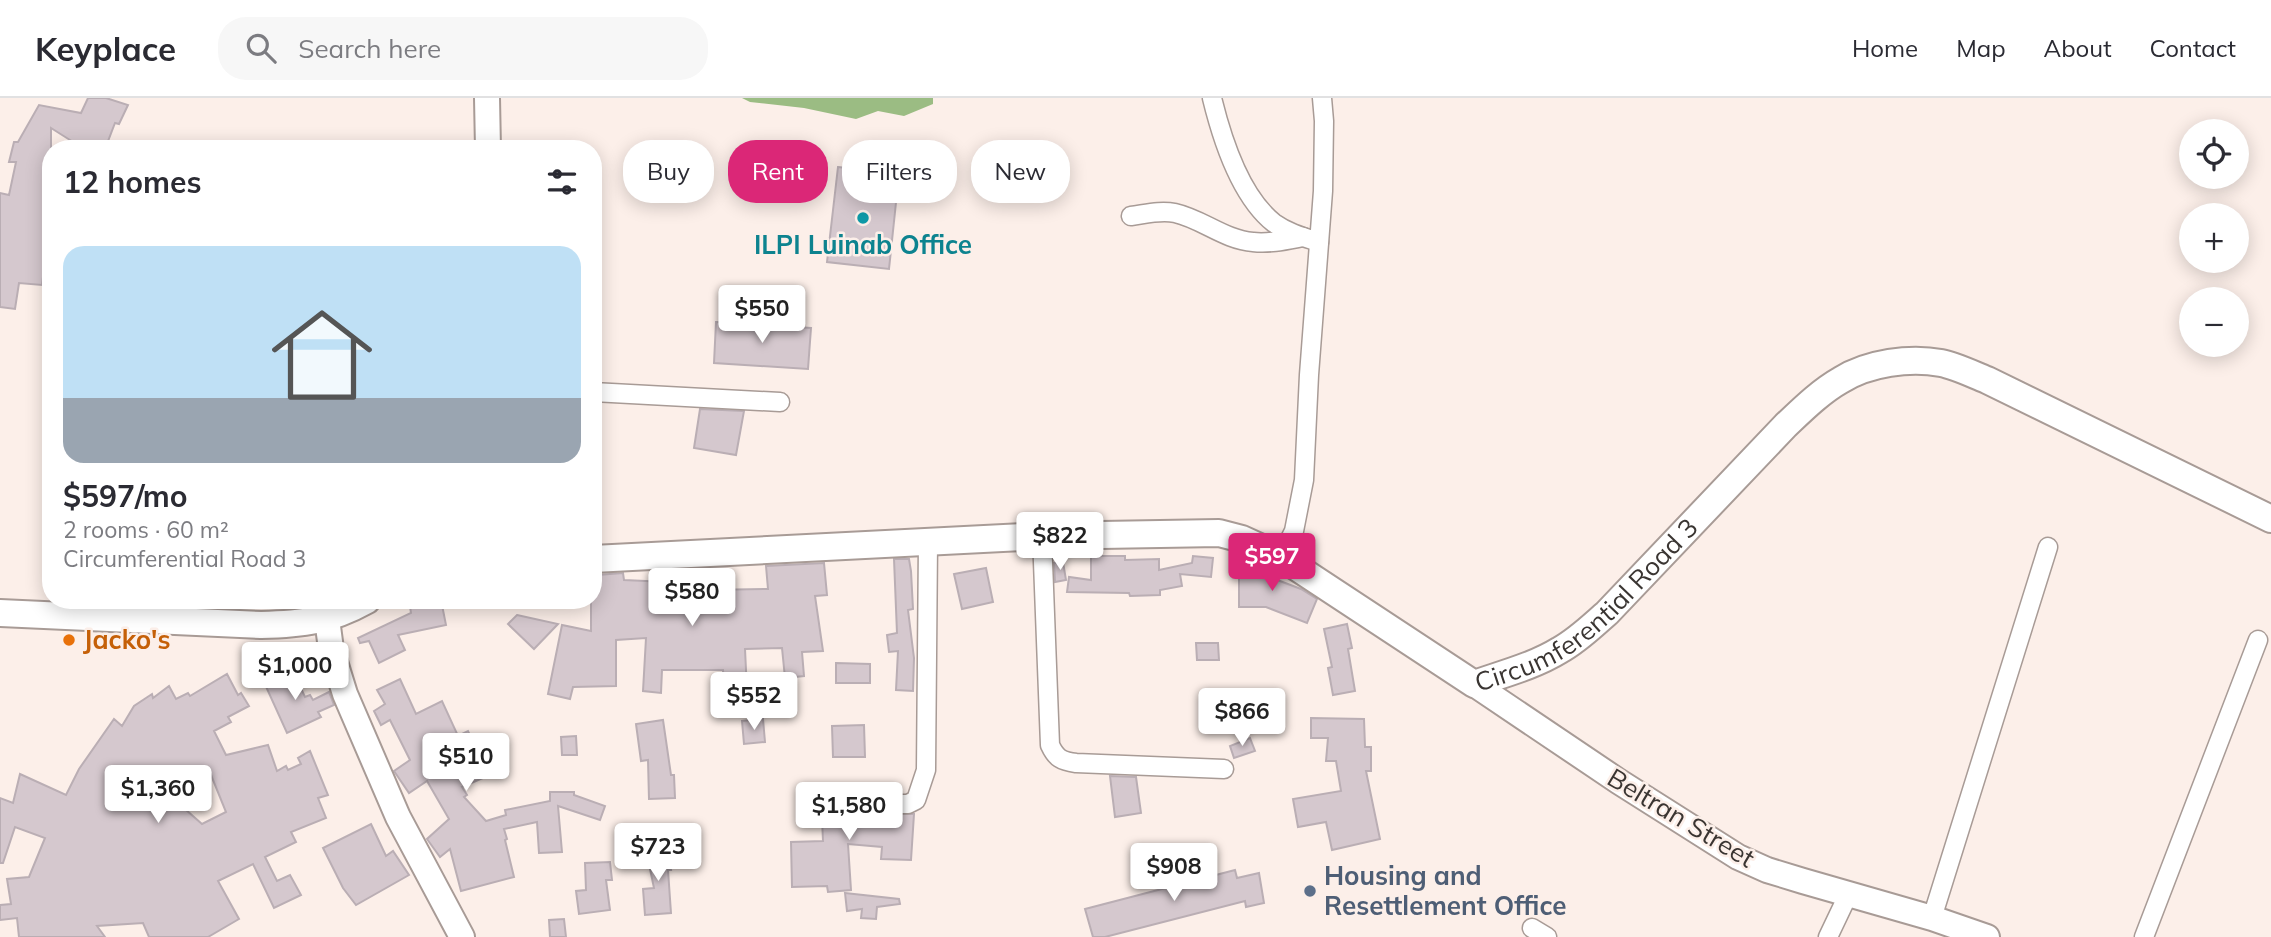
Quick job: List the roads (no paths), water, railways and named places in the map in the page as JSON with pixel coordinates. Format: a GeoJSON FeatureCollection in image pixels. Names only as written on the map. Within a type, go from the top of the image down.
{"type":"FeatureCollection","features":[{"type":"Feature","properties":{"kind":"main road","name":"Circumferential Road 3"},"geometry":{"type":"LineString","coordinates":[[602,559],[1041,536],[1219,533],[1253,543],[1281,557],[1474,684],[1535,663],[1582,635],[1607,613],[1786,425],[1818,396],[1843,379],[1867,369],[1917,361],[1942,363],[1987,380],[2271,519]]}},
{"type":"Feature","properties":{"kind":"main road"},"geometry":{"type":"LineString","coordinates":[[0,613],[261,625],[327,619],[348,609]]}},
{"type":"Feature","properties":{"kind":"street"},"geometry":{"type":"LineString","coordinates":[[486,98],[488,140]]}},
{"type":"Feature","properties":{"kind":"street"},"geometry":{"type":"LineString","coordinates":[[1212,98],[1230,156],[1256,204],[1273,222],[1292,234],[1311,240]]}},
{"type":"Feature","properties":{"kind":"street"},"geometry":{"type":"LineString","coordinates":[[1281,557],[1294,531],[1302,494],[1311,240],[1323,177],[1322,98]]}},
{"type":"Feature","properties":{"kind":"street"},"geometry":{"type":"LineString","coordinates":[[1131,216],[1165,212],[1178,214],[1252,242],[1311,240]]}},
{"type":"Feature","properties":{"kind":"street"},"geometry":{"type":"LineString","coordinates":[[602,392],[780,402]]}},
{"type":"Feature","properties":{"kind":"street"},"geometry":{"type":"LineString","coordinates":[[1041,536],[1050,745],[1056,757],[1064,762],[1076,763],[1224,769]]}},
{"type":"Feature","properties":{"kind":"street"},"geometry":{"type":"LineString","coordinates":[[887,804],[908,804],[916,800],[926,770],[929,542]]}},
{"type":"Feature","properties":{"kind":"street"},"geometry":{"type":"LineString","coordinates":[[1932,918],[2048,547]]}},
{"type":"Feature","properties":{"kind":"street"},"geometry":{"type":"LineString","coordinates":[[327,619],[331,649],[351,706],[398,817],[462,937]]}},
{"type":"Feature","properties":{"kind":"street"},"geometry":{"type":"LineString","coordinates":[[2144,937],[2258,640]]}},
{"type":"Feature","properties":{"kind":"street","name":"Beltran Street"},"geometry":{"type":"LineString","coordinates":[[1474,684],[1618,781],[1738,857],[1767,870],[1932,918],[1971,934]]}},
{"type":"Feature","properties":{"kind":"street"},"geometry":{"type":"LineString","coordinates":[[1828,937],[1848,895]]}},
{"type":"Feature","properties":{"kind":"place","name":"ILPI Luinab Office"},"geometry":{"type":"Point","coordinates":[863,218]}},
{"type":"Feature","properties":{"kind":"place","name":"Jacko's"},"geometry":{"type":"Point","coordinates":[69,640]}},
{"type":"Feature","properties":{"kind":"place","name":"Housing and Resettlement Office"},"geometry":{"type":"Point","coordinates":[1310,891]}}]}
